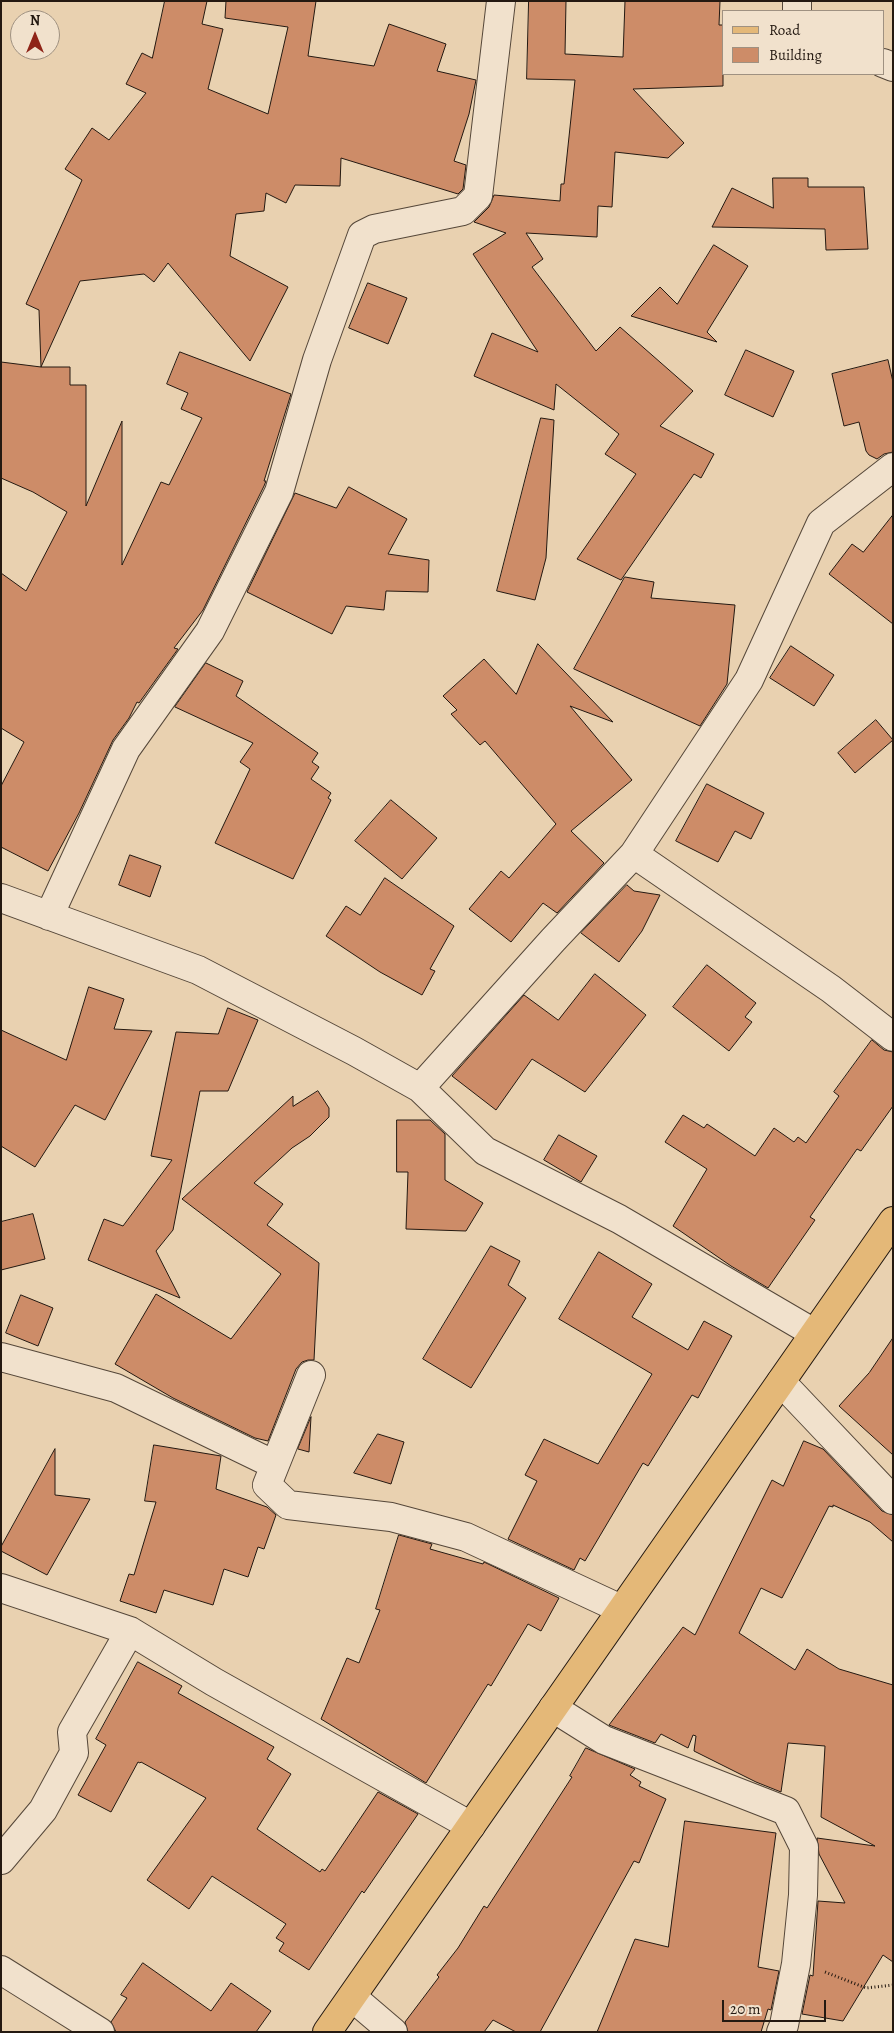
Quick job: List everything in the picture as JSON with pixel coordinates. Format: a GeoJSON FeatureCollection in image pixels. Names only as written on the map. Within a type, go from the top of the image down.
{"type":"FeatureCollection","features":[{"type":"Feature","properties":{"kind":"main road"},"geometry":{"type":"LineString","coordinates":[[327,2032],[893,1220]]}},
{"type":"Feature","properties":{"kind":"street"},"geometry":{"type":"LineString","coordinates":[[49,916],[126,749],[210,631],[279,492],[317,360],[362,235],[374,229],[463,211],[478,196],[501,1]]}},
{"type":"Feature","properties":{"kind":"street"},"geometry":{"type":"LineString","coordinates":[[420,1088],[552,940],[634,854],[749,680],[821,523],[893,467]]}},
{"type":"Feature","properties":{"kind":"street"},"geometry":{"type":"LineString","coordinates":[[634,854],[831,989],[893,1038]]}},
{"type":"Feature","properties":{"kind":"street"},"geometry":{"type":"LineString","coordinates":[[1,898],[198,970],[354,1051],[420,1088],[485,1151],[619,1219],[814,1333]]}},
{"type":"Feature","properties":{"kind":"street"},"geometry":{"type":"LineString","coordinates":[[1,1358],[116,1388],[275,1465]]}},
{"type":"Feature","properties":{"kind":"street"},"geometry":{"type":"LineString","coordinates":[[311,1375],[267,1485],[288,1505],[391,1517],[466,1537],[621,1609]]}},
{"type":"Feature","properties":{"kind":"street"},"geometry":{"type":"LineString","coordinates":[[781,1382],[893,1500]]}},
{"type":"Feature","properties":{"kind":"street"},"geometry":{"type":"LineString","coordinates":[[1,1588],[130,1631],[214,1682],[471,1826]]}},
{"type":"Feature","properties":{"kind":"street"},"geometry":{"type":"LineString","coordinates":[[1,1860],[43,1810],[74,1753],[72,1732],[130,1631]]}},
{"type":"Feature","properties":{"kind":"street"},"geometry":{"type":"LineString","coordinates":[[552,1708],[604,1740],[786,1811],[804,1847],[803,1895],[796,1964],[781,2032]]}},
{"type":"Feature","properties":{"kind":"street"},"geometry":{"type":"LineString","coordinates":[[1,1970],[100,2032]]}},
{"type":"Feature","properties":{"kind":"street"},"geometry":{"type":"LineString","coordinates":[[352,1997],[393,2032]]}},
{"type":"Feature","properties":{"kind":"path"},"geometry":{"type":"LineString","coordinates":[[796,1964],[837,1975],[866,1988],[893,1985]]}},
{"type":"Feature","properties":{"kind":"building"},"geometry":{"type":"Polygon","coordinates":[[[165,1],[207,1],[202,24],[223,29],[208,89],[268,114],[288,27],[225,18],[226,1],[316,1],[308,56],[374,66],[389,24],[446,44],[437,71],[476,80],[469,114],[454,161],[466,165],[463,189],[458,194],[341,158],[340,186],[295,185],[286,203],[266,193],[264,211],[236,214],[230,256],[288,287],[250,361],[168,263],[154,282],[144,274],[80,281],[41,367],[39,310],[26,304],[82,180],[65,169],[92,128],[109,140],[146,93],[126,84],[142,53],[152,58],[165,1]]]}},
{"type":"Feature","properties":{"kind":"building"},"geometry":{"type":"Polygon","coordinates":[[[529,1],[566,1],[565,54],[623,57],[625,1],[720,1],[719,25],[722,25],[723,86],[633,89],[684,143],[668,158],[615,152],[612,207],[598,206],[597,237],[526,233],[543,259],[532,267],[596,351],[620,327],[693,391],[660,426],[714,454],[701,478],[694,474],[621,580],[577,559],[636,474],[605,454],[619,434],[556,384],[554,410],[474,376],[492,333],[538,352],[473,254],[506,233],[474,222],[489,207],[494,195],[560,201],[561,184],[564,184],[575,80],[527,79],[529,1]]]}},
{"type":"Feature","properties":{"kind":"building"},"geometry":{"type":"Polygon","coordinates":[[[773,178],[808,178],[808,187],[864,187],[868,249],[826,250],[825,229],[712,227],[732,188],[773,208],[773,178]]]}},
{"type":"Feature","properties":{"kind":"building"},"geometry":{"type":"Polygon","coordinates":[[[714,245],[748,266],[707,332],[717,342],[631,316],[660,287],[677,304],[714,245]]]}},
{"type":"Feature","properties":{"kind":"building"},"geometry":{"type":"Polygon","coordinates":[[[368,283],[407,298],[388,344],[349,328],[368,283]]]}},
{"type":"Feature","properties":{"kind":"building"},"geometry":{"type":"Polygon","coordinates":[[[746,350],[794,371],[773,417],[725,395],[746,350]]]}},
{"type":"Feature","properties":{"kind":"building"},"geometry":{"type":"Polygon","coordinates":[[[180,352],[291,394],[264,486],[203,610],[174,648],[178,649],[139,703],[137,702],[129,718],[113,740],[79,813],[48,871],[1,847],[1,786],[24,742],[1,728],[1,573],[26,591],[67,512],[33,492],[1,478],[1,362],[41,367],[70,367],[70,385],[86,385],[86,506],[122,421],[122,565],[161,482],[169,485],[202,418],[181,409],[188,393],[167,384],[180,352]]]}},
{"type":"Feature","properties":{"kind":"building"},"geometry":{"type":"Polygon","coordinates":[[[888,360],[893,382],[893,452],[884,454],[877,459],[866,451],[859,422],[844,426],[832,374],[888,360]]]}},
{"type":"Feature","properties":{"kind":"building"},"geometry":{"type":"Polygon","coordinates":[[[541,418],[554,420],[546,558],[535,600],[497,591],[541,418]]]}},
{"type":"Feature","properties":{"kind":"building"},"geometry":{"type":"Polygon","coordinates":[[[349,487],[407,519],[388,554],[429,560],[428,592],[386,591],[384,610],[346,606],[332,634],[247,592],[295,493],[336,508],[349,487]]]}},
{"type":"Feature","properties":{"kind":"building"},"geometry":{"type":"Polygon","coordinates":[[[893,515],[893,624],[829,574],[852,544],[863,552],[893,515]]]}},
{"type":"Feature","properties":{"kind":"building"},"geometry":{"type":"Polygon","coordinates":[[[625,577],[654,582],[651,598],[735,605],[727,684],[700,726],[574,669],[625,577]]]}},
{"type":"Feature","properties":{"kind":"building"},"geometry":{"type":"Polygon","coordinates":[[[538,644],[613,722],[570,706],[632,780],[571,831],[604,863],[557,913],[543,903],[511,942],[469,909],[501,871],[509,878],[556,824],[485,741],[480,745],[451,714],[457,710],[443,696],[484,659],[516,694],[538,644]]]}},
{"type":"Feature","properties":{"kind":"building"},"geometry":{"type":"Polygon","coordinates":[[[791,646],[834,675],[814,706],[770,678],[791,646]]]}},
{"type":"Feature","properties":{"kind":"building"},"geometry":{"type":"Polygon","coordinates":[[[206,663],[243,681],[236,696],[318,753],[312,762],[319,767],[311,779],[331,793],[328,798],[331,800],[293,879],[215,843],[250,769],[240,762],[253,743],[175,707],[206,663]]]}},
{"type":"Feature","properties":{"kind":"building"},"geometry":{"type":"Polygon","coordinates":[[[876,720],[893,740],[855,773],[838,753],[876,720]]]}},
{"type":"Feature","properties":{"kind":"building"},"geometry":{"type":"Polygon","coordinates":[[[707,784],[764,813],[751,839],[735,831],[718,862],[676,841],[707,784]]]}},
{"type":"Feature","properties":{"kind":"building"},"geometry":{"type":"Polygon","coordinates":[[[391,800],[437,838],[402,879],[355,841],[391,800]]]}},
{"type":"Feature","properties":{"kind":"building"},"geometry":{"type":"Polygon","coordinates":[[[130,855],[161,866],[150,897],[119,885],[130,855]]]}},
{"type":"Feature","properties":{"kind":"building"},"geometry":{"type":"Polygon","coordinates":[[[385,878],[454,926],[430,969],[435,971],[422,995],[380,972],[326,936],[346,906],[360,915],[385,878]]]}},
{"type":"Feature","properties":{"kind":"building"},"geometry":{"type":"Polygon","coordinates":[[[627,885],[634,891],[660,895],[642,931],[619,962],[581,933],[627,885]]]}},
{"type":"Feature","properties":{"kind":"building"},"geometry":{"type":"Polygon","coordinates":[[[707,965],[756,1003],[745,1017],[752,1022],[729,1051],[673,1007],[707,965]]]}},
{"type":"Feature","properties":{"kind":"building"},"geometry":{"type":"Polygon","coordinates":[[[595,974],[646,1015],[585,1092],[532,1059],[496,1110],[452,1076],[524,995],[558,1020],[595,974]]]}},
{"type":"Feature","properties":{"kind":"building"},"geometry":{"type":"Polygon","coordinates":[[[89,987],[124,999],[114,1029],[152,1031],[105,1120],[75,1105],[35,1167],[1,1146],[1,1030],[66,1060],[89,987]]]}},
{"type":"Feature","properties":{"kind":"building"},"geometry":{"type":"Polygon","coordinates":[[[228,1008],[258,1020],[228,1091],[200,1091],[173,1230],[156,1251],[180,1298],[88,1260],[104,1219],[123,1226],[172,1160],[151,1156],[176,1032],[218,1034],[228,1008]]]}},
{"type":"Feature","properties":{"kind":"building"},"geometry":{"type":"Polygon","coordinates":[[[872,1040],[884,1050],[893,1052],[893,1106],[861,1151],[857,1149],[810,1217],[815,1220],[768,1288],[731,1266],[673,1226],[707,1169],[665,1142],[683,1115],[704,1128],[707,1124],[755,1156],[774,1128],[794,1142],[798,1137],[806,1143],[839,1096],[834,1092],[872,1040]]]}},
{"type":"Feature","properties":{"kind":"building"},"geometry":{"type":"Polygon","coordinates":[[[318,1091],[329,1108],[329,1117],[310,1136],[292,1148],[254,1183],[283,1204],[267,1225],[319,1263],[314,1360],[302,1362],[296,1369],[268,1441],[255,1438],[173,1398],[115,1364],[156,1294],[231,1339],[281,1274],[182,1199],[293,1096],[293,1106],[318,1091]]]}},
{"type":"Feature","properties":{"kind":"building"},"geometry":{"type":"Polygon","coordinates":[[[397,1120],[430,1120],[445,1134],[445,1180],[483,1203],[466,1231],[406,1229],[408,1172],[397,1172],[397,1120]]]}},
{"type":"Feature","properties":{"kind":"building"},"geometry":{"type":"Polygon","coordinates":[[[559,1135],[597,1156],[581,1182],[544,1160],[559,1135]]]}},
{"type":"Feature","properties":{"kind":"building"},"geometry":{"type":"Polygon","coordinates":[[[33,1214],[45,1259],[1,1270],[1,1222],[33,1214]]]}},
{"type":"Feature","properties":{"kind":"building"},"geometry":{"type":"Polygon","coordinates":[[[491,1246],[520,1261],[508,1285],[526,1298],[471,1388],[423,1359],[491,1246]]]}},
{"type":"Feature","properties":{"kind":"building"},"geometry":{"type":"Polygon","coordinates":[[[599,1252],[652,1284],[632,1317],[688,1350],[704,1321],[732,1336],[698,1398],[692,1395],[648,1466],[643,1463],[585,1561],[580,1558],[574,1570],[508,1539],[537,1481],[525,1475],[544,1439],[598,1464],[652,1374],[559,1319],[599,1252]]]}},
{"type":"Feature","properties":{"kind":"building"},"geometry":{"type":"Polygon","coordinates":[[[21,1295],[53,1308],[38,1346],[6,1333],[21,1295]]]}},
{"type":"Feature","properties":{"kind":"building"},"geometry":{"type":"Polygon","coordinates":[[[893,1338],[893,1455],[839,1406],[869,1373],[893,1338]]]}},
{"type":"Feature","properties":{"kind":"building"},"geometry":{"type":"Polygon","coordinates":[[[311,1417],[309,1452],[298,1449],[311,1417]]]}},
{"type":"Feature","properties":{"kind":"building"},"geometry":{"type":"Polygon","coordinates":[[[378,1434],[404,1442],[391,1484],[354,1473],[378,1434]]]}},
{"type":"Feature","properties":{"kind":"building"},"geometry":{"type":"Polygon","coordinates":[[[804,1441],[823,1449],[882,1511],[893,1515],[893,1542],[870,1522],[833,1505],[833,1507],[829,1506],[782,1598],[761,1588],[739,1633],[795,1670],[807,1649],[839,1669],[893,1685],[893,1962],[883,1955],[843,2021],[802,2014],[810,1975],[813,1976],[818,1901],[845,1903],[819,1854],[817,1838],[875,1846],[821,1817],[825,1746],[788,1743],[781,1792],[756,1782],[694,1751],[696,1736],[693,1735],[688,1748],[661,1734],[655,1743],[609,1725],[683,1627],[695,1635],[772,1480],[783,1486],[804,1441]]]}},
{"type":"Feature","properties":{"kind":"building"},"geometry":{"type":"Polygon","coordinates":[[[154,1445],[221,1456],[216,1489],[267,1507],[276,1515],[264,1549],[258,1547],[248,1577],[224,1569],[213,1605],[164,1590],[156,1613],[120,1601],[129,1574],[134,1575],[156,1502],[145,1501],[154,1445]]]}},
{"type":"Feature","properties":{"kind":"building"},"geometry":{"type":"Polygon","coordinates":[[[55,1449],[55,1495],[90,1499],[47,1575],[1,1551],[1,1547],[55,1449]]]}},
{"type":"Feature","properties":{"kind":"building"},"geometry":{"type":"Polygon","coordinates":[[[399,1535],[432,1544],[430,1549],[483,1564],[484,1562],[559,1598],[541,1631],[528,1624],[491,1686],[488,1684],[426,1783],[321,1719],[347,1658],[359,1663],[380,1610],[376,1609],[399,1535]]]}},
{"type":"Feature","properties":{"kind":"building"},"geometry":{"type":"Polygon","coordinates":[[[138,1662],[182,1686],[178,1693],[274,1747],[267,1759],[291,1774],[257,1829],[320,1872],[322,1869],[325,1871],[378,1792],[418,1814],[364,1893],[362,1891],[309,1970],[279,1951],[284,1943],[276,1938],[286,1924],[212,1876],[189,1909],[147,1880],[206,1798],[141,1762],[138,1762],[111,1812],[78,1795],[106,1745],[96,1739],[138,1662]]]}},
{"type":"Feature","properties":{"kind":"building"},"geometry":{"type":"Polygon","coordinates":[[[586,1748],[635,1769],[630,1775],[641,1782],[639,1786],[666,1799],[639,1863],[634,1861],[540,2032],[516,2032],[493,2020],[484,2032],[408,2032],[405,2022],[439,1977],[437,1975],[458,1948],[484,1906],[487,1908],[572,1777],[570,1776],[586,1748]]]}},
{"type":"Feature","properties":{"kind":"building"},"geometry":{"type":"Polygon","coordinates":[[[685,1821],[776,1833],[758,1967],[779,1971],[771,2010],[768,2009],[761,2032],[597,2032],[635,1939],[668,1947],[685,1821]]]}},
{"type":"Feature","properties":{"kind":"building"},"geometry":{"type":"Polygon","coordinates":[[[143,1963],[211,2011],[231,1983],[271,2011],[256,2032],[116,2032],[111,2022],[127,1998],[121,1995],[143,1963]]]}}]}
